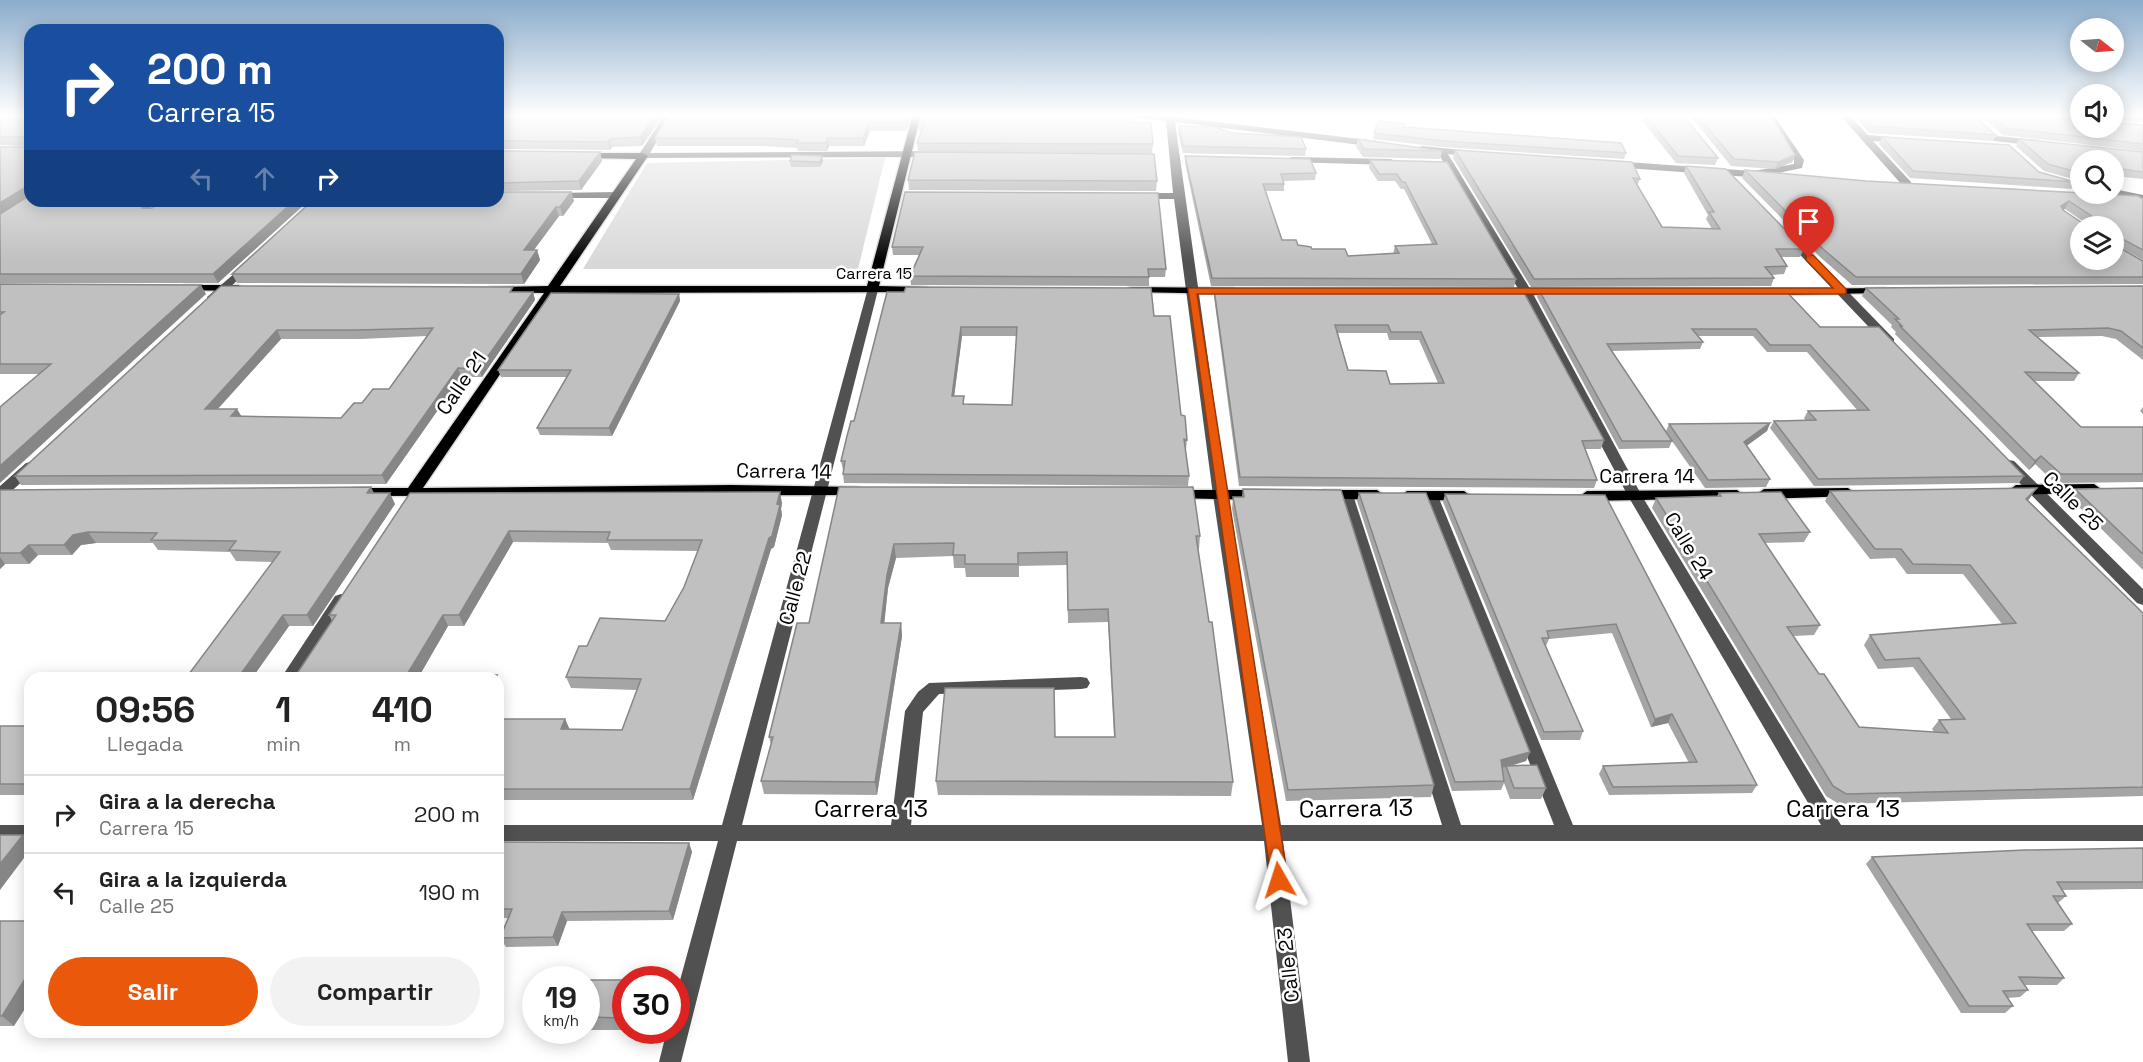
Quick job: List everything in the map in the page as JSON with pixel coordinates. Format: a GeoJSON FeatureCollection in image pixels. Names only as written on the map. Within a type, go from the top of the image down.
{"type":"FeatureCollection","features":[{"type":"Feature","properties":{"kind":"main road","name":"Calle 21"},"geometry":{"type":"LineString","coordinates":[[412,493],[638,164]]}},
{"type":"Feature","properties":{"kind":"main road","name":"Calle 22"},"geometry":{"type":"LineString","coordinates":[[872,290],[903,164]]}},
{"type":"Feature","properties":{"kind":"main road"},"geometry":{"type":"LineString","coordinates":[[176,288],[246,288]]}},
{"type":"Feature","properties":{"kind":"main road","name":"Carrera 15"},"geometry":{"type":"LineString","coordinates":[[480,289],[943,290]]}},
{"type":"Feature","properties":{"kind":"main road"},"geometry":{"type":"LineString","coordinates":[[1121,290],[1251,291]]}},
{"type":"Feature","properties":{"kind":"main road"},"geometry":{"type":"LineString","coordinates":[[1760,292],[1900,291]]}},
{"type":"Feature","properties":{"kind":"main road"},"geometry":{"type":"LineString","coordinates":[[1491,292],[1573,292]]}},
{"type":"Feature","properties":{"kind":"main road"},"geometry":{"type":"LineString","coordinates":[[1999,490],[2110,489]]}},
{"type":"Feature","properties":{"kind":"main road","name":"Carrera 14"},"geometry":{"type":"LineString","coordinates":[[342,493],[731,490],[868,492]]}},
{"type":"Feature","properties":{"kind":"main road"},"geometry":{"type":"LineString","coordinates":[[1,493],[26,492]]}},
{"type":"Feature","properties":{"kind":"main road","name":"Carrera 14"},"geometry":{"type":"LineString","coordinates":[[1577,496],[1858,493]]}},
{"type":"Feature","properties":{"kind":"main road"},"geometry":{"type":"LineString","coordinates":[[1162,495],[1277,495]]}},
{"type":"Feature","properties":{"kind":"main road"},"geometry":{"type":"LineString","coordinates":[[1311,495],[1474,496]]}},
{"type":"Feature","properties":{"kind":"street","name":"Calle 23"},"geometry":{"type":"LineString","coordinates":[[1174,164],[1220,495],[1274,835],[1299,1062]]}},
{"type":"Feature","properties":{"kind":"street","name":"Calle 24"},"geometry":{"type":"LineString","coordinates":[[1445,164],[1526,292],[1635,496],[1836,833]]}},
{"type":"Feature","properties":{"kind":"street"},"geometry":{"type":"LineString","coordinates":[[1611,164],[1724,168],[1752,174],[1800,177]]}},
{"type":"Feature","properties":{"kind":"street"},"geometry":{"type":"LineString","coordinates":[[1752,174],[1799,166],[1799,164]]}},
{"type":"Feature","properties":{"kind":"street"},"geometry":{"type":"LineString","coordinates":[[1888,164],[1907,184]]}},
{"type":"Feature","properties":{"kind":"street"},"geometry":{"type":"LineString","coordinates":[[1724,168],[1744,189]]}},
{"type":"Feature","properties":{"kind":"street"},"geometry":{"type":"LineString","coordinates":[[2040,175],[2070,183]]}},
{"type":"Feature","properties":{"kind":"street"},"geometry":{"type":"LineString","coordinates":[[1886,183],[1918,185]]}},
{"type":"Feature","properties":{"kind":"street"},"geometry":{"type":"LineString","coordinates":[[2055,193],[2143,198]]}},
{"type":"Feature","properties":{"kind":"street"},"geometry":{"type":"LineString","coordinates":[[2124,194],[2143,198]]}},
{"type":"Feature","properties":{"kind":"street"},"geometry":{"type":"LineString","coordinates":[[545,196],[615,195]]}},
{"type":"Feature","properties":{"kind":"street"},"geometry":{"type":"LineString","coordinates":[[895,195],[907,195]]}},
{"type":"Feature","properties":{"kind":"street"},"geometry":{"type":"LineString","coordinates":[[1132,196],[1179,196]]}},
{"type":"Feature","properties":{"kind":"street"},"geometry":{"type":"LineString","coordinates":[[1785,232],[1898,350]]}},
{"type":"Feature","properties":{"kind":"street"},"geometry":{"type":"LineString","coordinates":[[205,305],[257,257]]}},
{"type":"Feature","properties":{"kind":"street","name":"Calle 22"},"geometry":{"type":"LineString","coordinates":[[670,1062],[728,833],[821,492],[872,290]]}},
{"type":"Feature","properties":{"kind":"street","name":"Calle 25"},"geometry":{"type":"LineString","coordinates":[[2002,457],[2143,599]]}},
{"type":"Feature","properties":{"kind":"street"},"geometry":{"type":"LineString","coordinates":[[1,493],[38,459]]}},
{"type":"Feature","properties":{"kind":"street","name":"Calle 21"},"geometry":{"type":"LineString","coordinates":[[399,512],[412,493]]}},
{"type":"Feature","properties":{"kind":"street"},"geometry":{"type":"LineString","coordinates":[[1346,495],[1454,832]]}},
{"type":"Feature","properties":{"kind":"street"},"geometry":{"type":"LineString","coordinates":[[1431,496],[1566,831]]}},
{"type":"Feature","properties":{"kind":"street"},"geometry":{"type":"LineString","coordinates":[[294,672],[348,590]]}},
{"type":"Feature","properties":{"kind":"street"},"geometry":{"type":"LineString","coordinates":[[900,833],[914,711],[924,697],[935,688],[1081,683]]}},
{"type":"Feature","properties":{"kind":"street","name":"Carrera 13"},"geometry":{"type":"LineString","coordinates":[[504,833],[1274,835],[1566,831],[2143,833]]}},
{"type":"Feature","properties":{"kind":"street"},"geometry":{"type":"LineString","coordinates":[[0,833],[24,833]]}},
{"type":"Feature","properties":{"kind":"shaded area"},"geometry":{"type":"Polygon","coordinates":[[[647,164],[884,164],[858,269],[583,269],[647,164]]]}},
{"type":"Feature","properties":{"kind":"building"},"geometry":{"type":"Polygon","coordinates":[[[0,164],[24,164],[24,188],[0,203],[0,164]]]}},
{"type":"Feature","properties":{"kind":"building"},"geometry":{"type":"Polygon","coordinates":[[[504,164],[592,164],[579,181],[504,183],[504,164]]]}},
{"type":"Feature","properties":{"kind":"building"},"geometry":{"type":"Polygon","coordinates":[[[912,164],[1155,164],[1157,181],[908,180],[912,164]]]}},
{"type":"Feature","properties":{"kind":"building"},"geometry":{"type":"Polygon","coordinates":[[[1187,164],[1312,164],[1316,173],[1281,174],[1284,184],[1263,184],[1282,240],[1296,240],[1298,245],[1312,249],[1345,249],[1348,256],[1399,253],[1395,246],[1437,244],[1405,182],[1402,182],[1397,174],[1379,174],[1372,164],[1448,164],[1516,279],[1212,278],[1187,164]]]}},
{"type":"Feature","properties":{"kind":"building"},"geometry":{"type":"Polygon","coordinates":[[[1463,164],[1633,164],[1640,179],[1633,178],[1662,227],[1720,229],[1709,212],[1714,212],[1686,166],[1726,169],[1804,249],[1776,249],[1787,266],[1765,267],[1774,278],[1534,279],[1463,164]]]}},
{"type":"Feature","properties":{"kind":"building"},"geometry":{"type":"Polygon","coordinates":[[[1906,164],[2030,164],[2039,172],[2070,182],[1913,171],[1906,164]]]}},
{"type":"Feature","properties":{"kind":"building"},"geometry":{"type":"Polygon","coordinates":[[[2047,164],[2070,164],[2070,170],[2048,164],[2047,164]]]}},
{"type":"Feature","properties":{"kind":"building"},"geometry":{"type":"Polygon","coordinates":[[[2124,164],[2143,164],[2143,172],[2124,169],[2124,164]]]}},
{"type":"Feature","properties":{"kind":"building"},"geometry":{"type":"Polygon","coordinates":[[[1745,170],[1866,181],[2070,192],[2070,202],[2061,206],[2072,216],[2070,216],[2070,270],[2124,270],[2124,250],[2143,261],[2143,277],[1856,277],[1823,249],[1745,170]]]}},
{"type":"Feature","properties":{"kind":"building"},"geometry":{"type":"Polygon","coordinates":[[[504,192],[571,192],[560,207],[556,207],[524,250],[537,250],[521,274],[232,274],[305,207],[504,207],[504,192]]]}},
{"type":"Feature","properties":{"kind":"building"},"geometry":{"type":"Polygon","coordinates":[[[905,192],[1158,193],[1166,269],[1148,269],[1149,277],[910,276],[923,247],[892,247],[905,192]]]}},
{"type":"Feature","properties":{"kind":"building"},"geometry":{"type":"Polygon","coordinates":[[[2124,195],[2138,196],[2143,199],[2143,250],[2124,240],[2124,216],[2092,216],[2074,204],[2124,204],[2124,195]]]}},
{"type":"Feature","properties":{"kind":"building"},"geometry":{"type":"Polygon","coordinates":[[[24,199],[24,207],[287,207],[213,274],[0,274],[0,214],[24,199]]]}},
{"type":"Feature","properties":{"kind":"building"},"geometry":{"type":"Polygon","coordinates":[[[0,284],[201,285],[0,466],[0,407],[51,364],[0,364],[0,315],[4,312],[0,312],[0,284]]]}},
{"type":"Feature","properties":{"kind":"building"},"geometry":{"type":"Polygon","coordinates":[[[221,286],[513,287],[510,292],[533,292],[479,369],[458,368],[382,475],[15,476],[221,286]],[[433,328],[277,330],[205,409],[237,409],[231,416],[341,418],[354,403],[362,403],[373,389],[389,389],[433,328]]]}},
{"type":"Feature","properties":{"kind":"building"},"geometry":{"type":"Polygon","coordinates":[[[2143,286],[2143,348],[2121,331],[2108,328],[2029,330],[2079,373],[2025,372],[2081,427],[2143,427],[2143,474],[2061,474],[2041,456],[2035,461],[1900,326],[1902,326],[1895,319],[1899,319],[1866,288],[2143,286]]]}},
{"type":"Feature","properties":{"kind":"building"},"geometry":{"type":"Polygon","coordinates":[[[906,287],[1151,288],[1154,316],[1170,316],[1181,415],[1185,416],[1187,440],[1184,439],[1189,476],[843,474],[845,461],[841,461],[847,436],[851,421],[854,421],[887,292],[904,292],[906,287]],[[961,327],[952,396],[964,396],[963,404],[1012,405],[1017,327],[961,327]]]}},
{"type":"Feature","properties":{"kind":"building"},"geometry":{"type":"Polygon","coordinates":[[[1214,289],[1522,289],[1604,440],[1582,441],[1597,480],[1240,477],[1214,289]],[[1335,325],[1348,370],[1386,371],[1390,384],[1444,383],[1421,332],[1391,332],[1388,325],[1335,325]]]}},
{"type":"Feature","properties":{"kind":"building"},"geometry":{"type":"Polygon","coordinates":[[[1784,289],[1820,327],[1879,327],[2024,476],[1818,479],[1774,421],[1816,420],[1808,411],[1869,410],[1810,345],[1770,345],[1756,329],[1692,329],[1703,342],[1607,344],[1672,441],[1622,441],[1539,290],[1784,289]]]}},
{"type":"Feature","properties":{"kind":"building"},"geometry":{"type":"Polygon","coordinates":[[[551,293],[679,294],[609,428],[537,428],[571,370],[498,370],[551,293]]]}},
{"type":"Feature","properties":{"kind":"building"},"geometry":{"type":"Polygon","coordinates":[[[1770,423],[1744,442],[1770,479],[1708,480],[1669,424],[1770,423]]]}},
{"type":"Feature","properties":{"kind":"building"},"geometry":{"type":"Polygon","coordinates":[[[371,487],[367,493],[390,493],[307,615],[283,615],[242,672],[190,672],[280,552],[229,550],[236,541],[151,540],[157,533],[88,532],[73,535],[64,545],[29,545],[20,553],[0,553],[0,490],[371,487]]]}},
{"type":"Feature","properties":{"kind":"building"},"geometry":{"type":"Polygon","coordinates":[[[839,487],[1193,487],[1200,536],[1196,536],[1209,622],[1212,622],[1233,782],[936,781],[945,688],[1054,688],[1055,737],[1115,737],[1108,609],[1068,610],[1067,552],[1018,553],[1018,564],[965,564],[965,555],[953,555],[954,543],[894,544],[887,575],[881,623],[901,623],[875,782],[761,781],[773,737],[769,737],[797,623],[809,623],[839,487]]]}},
{"type":"Feature","properties":{"kind":"building"},"geometry":{"type":"Polygon","coordinates":[[[2037,488],[2026,499],[2143,613],[2143,787],[1846,794],[1833,786],[1656,498],[1721,496],[1719,493],[1781,492],[1810,532],[1759,534],[1820,625],[1787,627],[1819,674],[1824,674],[1859,727],[1948,733],[1939,720],[1965,719],[1919,658],[1885,660],[1870,635],[2016,623],[1970,565],[1913,564],[1901,549],[1875,549],[1830,491],[2037,488]]]}},
{"type":"Feature","properties":{"kind":"building"},"geometry":{"type":"Polygon","coordinates":[[[2143,488],[2143,554],[2075,489],[2143,488]]]}},
{"type":"Feature","properties":{"kind":"building"},"geometry":{"type":"Polygon","coordinates":[[[1243,489],[1341,490],[1434,785],[1288,790],[1233,497],[1244,497],[1243,489]]]}},
{"type":"Feature","properties":{"kind":"building"},"geometry":{"type":"Polygon","coordinates":[[[780,492],[777,504],[780,505],[772,536],[769,538],[690,789],[504,789],[504,719],[565,719],[561,729],[622,730],[641,679],[566,677],[579,646],[587,646],[600,618],[665,621],[684,587],[702,540],[607,540],[610,532],[509,531],[459,615],[443,615],[409,672],[298,672],[336,615],[329,615],[410,493],[780,492]]]}},
{"type":"Feature","properties":{"kind":"building"},"geometry":{"type":"Polygon","coordinates":[[[1359,493],[1426,493],[1530,752],[1501,760],[1504,781],[1455,782],[1359,493]]]}},
{"type":"Feature","properties":{"kind":"building"},"geometry":{"type":"Polygon","coordinates":[[[1445,494],[1605,495],[1757,785],[1613,787],[1603,766],[1697,762],[1672,714],[1655,719],[1616,624],[1547,631],[1549,638],[1542,638],[1583,731],[1544,732],[1445,494]]]}},
{"type":"Feature","properties":{"kind":"building"},"geometry":{"type":"Polygon","coordinates":[[[0,726],[24,726],[24,784],[0,784],[0,726]]]}},
{"type":"Feature","properties":{"kind":"building"},"geometry":{"type":"Polygon","coordinates":[[[1537,765],[1546,788],[1514,788],[1506,766],[1537,765]]]}},
{"type":"Feature","properties":{"kind":"building"},"geometry":{"type":"Polygon","coordinates":[[[0,835],[23,835],[0,864],[0,835]]]}},
{"type":"Feature","properties":{"kind":"building"},"geometry":{"type":"Polygon","coordinates":[[[504,842],[689,843],[669,911],[562,912],[553,937],[504,938],[504,928],[512,909],[504,909],[504,842]]]}},
{"type":"Feature","properties":{"kind":"building"},"geometry":{"type":"Polygon","coordinates":[[[2143,848],[2143,882],[2057,882],[2066,896],[2053,896],[2072,924],[2027,924],[2064,978],[2019,977],[2028,990],[2003,991],[2013,1006],[1969,1006],[1872,857],[2025,850],[2143,848]]]}},
{"type":"Feature","properties":{"kind":"building"},"geometry":{"type":"Polygon","coordinates":[[[0,921],[24,921],[24,981],[2,1016],[0,1016],[0,921]]]}},
{"type":"Feature","properties":{"kind":"building"},"geometry":{"type":"Polygon","coordinates":[[[600,980],[612,980],[612,1018],[600,1017],[600,980]]]}},
{"type":"Feature","properties":{"kind":"route"},"geometry":{"type":"LineString","coordinates":[[1279,880],[1274,835],[1220,495],[1192,291],[1842,292],[1809,258]]}}]}
